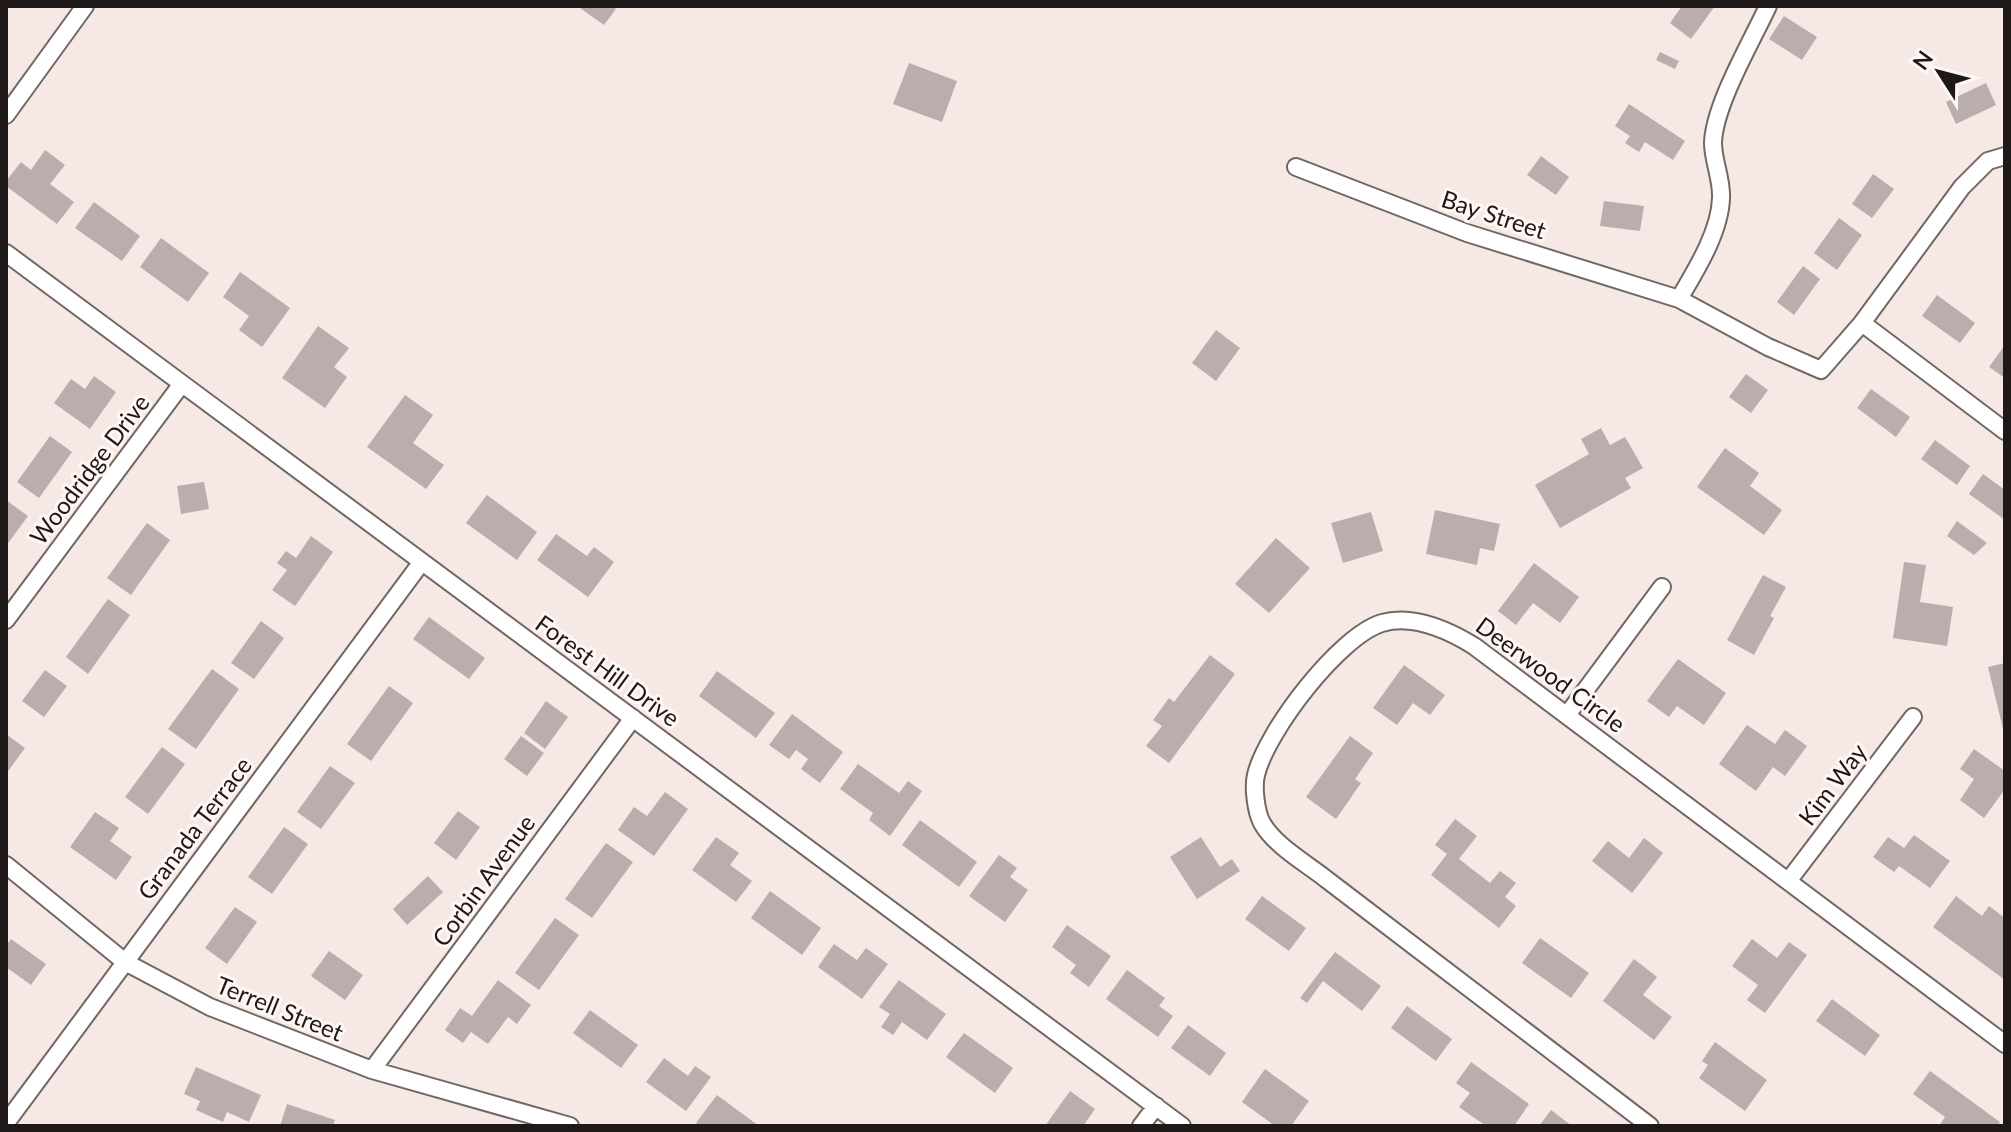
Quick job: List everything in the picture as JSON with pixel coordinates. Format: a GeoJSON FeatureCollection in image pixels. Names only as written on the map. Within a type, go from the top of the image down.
{"type":"FeatureCollection","features":[{"type":"Feature","properties":{"kind":"street"},"geometry":{"type":"LineString","coordinates":[[6,115],[85,6]]}},
{"type":"Feature","properties":{"kind":"street"},"geometry":{"type":"LineString","coordinates":[[1679,299],[1706,253],[1722,199],[1713,143],[1719,116],[1768,6]]}},
{"type":"Feature","properties":{"kind":"street"},"geometry":{"type":"LineString","coordinates":[[2005,156],[1988,161],[1962,187],[1862,323],[2005,431]]}},
{"type":"Feature","properties":{"kind":"street","name":"Bay Street"},"geometry":{"type":"LineString","coordinates":[[1296,167],[1467,233],[1679,299],[1768,347],[1821,370],[1862,323]]}},
{"type":"Feature","properties":{"kind":"street","name":"Forest Hill Drive"},"geometry":{"type":"LineString","coordinates":[[6,253],[1182,1126]]}},
{"type":"Feature","properties":{"kind":"street","name":"Woodridge Drive"},"geometry":{"type":"LineString","coordinates":[[6,620],[181,385]]}},
{"type":"Feature","properties":{"kind":"street","name":"Granada Terrace"},"geometry":{"type":"LineString","coordinates":[[6,1123],[421,563]]}},
{"type":"Feature","properties":{"kind":"street"},"geometry":{"type":"LineString","coordinates":[[1567,715],[1662,587]]}},
{"type":"Feature","properties":{"kind":"street","name":"Deerwood Circle"},"geometry":{"type":"LineString","coordinates":[[1650,1126],[1282,844],[1261,822],[1255,777],[1266,747],[1300,696],[1358,634],[1384,622],[1410,622],[1446,629],[1474,646],[2005,1044]]}},
{"type":"Feature","properties":{"kind":"street","name":"Kim Way"},"geometry":{"type":"LineString","coordinates":[[1789,880],[1913,717]]}},
{"type":"Feature","properties":{"kind":"street","name":"Corbin Avenue"},"geometry":{"type":"LineString","coordinates":[[372,1070],[633,718]]}},
{"type":"Feature","properties":{"kind":"street","name":"Terrell Street"},"geometry":{"type":"LineString","coordinates":[[6,865],[125,962],[210,1007],[372,1070],[570,1126]]}},
{"type":"Feature","properties":{"kind":"street"},"geometry":{"type":"LineString","coordinates":[[1141,1126],[1156,1106]]}},
{"type":"Feature","properties":{"kind":"building"},"geometry":{"type":"Polygon","coordinates":[[[577,6],[612,6],[616,9],[604,25],[577,6]]]}},
{"type":"Feature","properties":{"kind":"building"},"geometry":{"type":"Polygon","coordinates":[[[1682,6],[1715,6],[1691,39],[1670,23],[1682,6]]]}},
{"type":"Feature","properties":{"kind":"building"},"geometry":{"type":"Polygon","coordinates":[[[1784,16],[1817,37],[1802,60],[1769,39],[1784,16]]]}},
{"type":"Feature","properties":{"kind":"building"},"geometry":{"type":"Polygon","coordinates":[[[1660,52],[1679,61],[1675,69],[1656,60],[1660,52]]]}},
{"type":"Feature","properties":{"kind":"building"},"geometry":{"type":"Polygon","coordinates":[[[909,63],[957,81],[942,122],[893,104],[909,63]]]}},
{"type":"Feature","properties":{"kind":"building"},"geometry":{"type":"Polygon","coordinates":[[[1986,83],[1996,105],[1956,124],[1946,102],[1986,83]]]}},
{"type":"Feature","properties":{"kind":"building"},"geometry":{"type":"Polygon","coordinates":[[[1629,104],[1685,141],[1673,160],[1645,142],[1639,152],[1625,143],[1630,136],[1615,126],[1629,104]]]}},
{"type":"Feature","properties":{"kind":"building"},"geometry":{"type":"Polygon","coordinates":[[[45,150],[65,165],[50,184],[74,202],[57,224],[6,186],[6,181],[21,162],[31,170],[45,150]]]}},
{"type":"Feature","properties":{"kind":"building"},"geometry":{"type":"Polygon","coordinates":[[[1541,156],[1569,177],[1556,195],[1527,175],[1541,156]]]}},
{"type":"Feature","properties":{"kind":"building"},"geometry":{"type":"Polygon","coordinates":[[[1873,174],[1894,189],[1872,218],[1852,204],[1873,174]]]}},
{"type":"Feature","properties":{"kind":"building"},"geometry":{"type":"Polygon","coordinates":[[[1604,201],[1644,206],[1640,231],[1600,226],[1604,201]]]}},
{"type":"Feature","properties":{"kind":"building"},"geometry":{"type":"Polygon","coordinates":[[[94,202],[140,236],[122,261],[75,228],[94,202]]]}},
{"type":"Feature","properties":{"kind":"building"},"geometry":{"type":"Polygon","coordinates":[[[1839,218],[1862,235],[1837,270],[1814,253],[1839,218]]]}},
{"type":"Feature","properties":{"kind":"building"},"geometry":{"type":"Polygon","coordinates":[[[161,238],[209,273],[188,302],[140,267],[161,238]]]}},
{"type":"Feature","properties":{"kind":"building"},"geometry":{"type":"Polygon","coordinates":[[[1803,266],[1820,279],[1794,315],[1777,302],[1803,266]]]}},
{"type":"Feature","properties":{"kind":"building"},"geometry":{"type":"Polygon","coordinates":[[[240,272],[290,308],[262,347],[239,330],[249,316],[223,297],[240,272]]]}},
{"type":"Feature","properties":{"kind":"building"},"geometry":{"type":"Polygon","coordinates":[[[1937,295],[1975,323],[1960,343],[1922,316],[1937,295]]]}},
{"type":"Feature","properties":{"kind":"building"},"geometry":{"type":"Polygon","coordinates":[[[318,326],[349,348],[334,367],[347,377],[325,408],[282,378],[318,326]]]}},
{"type":"Feature","properties":{"kind":"building"},"geometry":{"type":"Polygon","coordinates":[[[1216,330],[1240,348],[1216,381],[1192,363],[1216,330]]]}},
{"type":"Feature","properties":{"kind":"building"},"geometry":{"type":"Polygon","coordinates":[[[2005,345],[2005,378],[1989,367],[2005,345]]]}},
{"type":"Feature","properties":{"kind":"building"},"geometry":{"type":"Polygon","coordinates":[[[1746,374],[1768,390],[1751,413],[1729,397],[1746,374]]]}},
{"type":"Feature","properties":{"kind":"building"},"geometry":{"type":"Polygon","coordinates":[[[94,376],[116,392],[90,429],[54,403],[71,379],[85,389],[94,376]]]}},
{"type":"Feature","properties":{"kind":"building"},"geometry":{"type":"Polygon","coordinates":[[[1871,389],[1910,417],[1896,437],[1857,408],[1871,389]]]}},
{"type":"Feature","properties":{"kind":"building"},"geometry":{"type":"Polygon","coordinates":[[[405,395],[433,415],[413,443],[444,465],[426,489],[367,447],[405,395]]]}},
{"type":"Feature","properties":{"kind":"building"},"geometry":{"type":"Polygon","coordinates":[[[1601,428],[1610,445],[1625,437],[1643,468],[1625,478],[1631,488],[1560,528],[1535,485],[1589,454],[1581,439],[1601,428]]]}},
{"type":"Feature","properties":{"kind":"building"},"geometry":{"type":"Polygon","coordinates":[[[50,436],[72,452],[39,498],[17,482],[50,436]]]}},
{"type":"Feature","properties":{"kind":"building"},"geometry":{"type":"Polygon","coordinates":[[[1935,440],[1970,466],[1957,485],[1921,459],[1935,440]]]}},
{"type":"Feature","properties":{"kind":"building"},"geometry":{"type":"Polygon","coordinates":[[[1725,448],[1759,473],[1750,486],[1782,510],[1764,535],[1697,487],[1725,448]]]}},
{"type":"Feature","properties":{"kind":"building"},"geometry":{"type":"Polygon","coordinates":[[[1983,474],[2005,490],[2005,520],[1969,494],[1983,474]]]}},
{"type":"Feature","properties":{"kind":"building"},"geometry":{"type":"Polygon","coordinates":[[[204,482],[209,509],[181,514],[177,486],[204,482]]]}},
{"type":"Feature","properties":{"kind":"building"},"geometry":{"type":"Polygon","coordinates":[[[487,495],[537,532],[517,560],[466,523],[487,495]]]}},
{"type":"Feature","properties":{"kind":"building"},"geometry":{"type":"Polygon","coordinates":[[[6,500],[28,516],[6,546],[6,500]]]}},
{"type":"Feature","properties":{"kind":"building"},"geometry":{"type":"Polygon","coordinates":[[[1435,510],[1500,524],[1494,551],[1480,548],[1477,565],[1426,554],[1435,510]]]}},
{"type":"Feature","properties":{"kind":"building"},"geometry":{"type":"Polygon","coordinates":[[[1371,512],[1383,551],[1343,563],[1331,523],[1371,512]]]}},
{"type":"Feature","properties":{"kind":"building"},"geometry":{"type":"Polygon","coordinates":[[[1957,521],[1987,543],[1974,555],[1947,536],[1957,521]]]}},
{"type":"Feature","properties":{"kind":"building"},"geometry":{"type":"Polygon","coordinates":[[[147,523],[170,540],[131,595],[107,578],[147,523]]]}},
{"type":"Feature","properties":{"kind":"building"},"geometry":{"type":"Polygon","coordinates":[[[556,534],[587,556],[594,547],[614,562],[588,597],[537,560],[556,534]]]}},
{"type":"Feature","properties":{"kind":"building"},"geometry":{"type":"Polygon","coordinates":[[[311,536],[333,552],[295,606],[272,590],[287,570],[277,563],[286,551],[296,558],[311,536]]]}},
{"type":"Feature","properties":{"kind":"building"},"geometry":{"type":"Polygon","coordinates":[[[1276,538],[1310,568],[1269,613],[1235,584],[1276,538]]]}},
{"type":"Feature","properties":{"kind":"building"},"geometry":{"type":"Polygon","coordinates":[[[1904,562],[1926,565],[1920,602],[1953,607],[1947,646],[1893,638],[1904,562]]]}},
{"type":"Feature","properties":{"kind":"building"},"geometry":{"type":"Polygon","coordinates":[[[1534,563],[1579,597],[1560,623],[1533,603],[1516,625],[1498,611],[1534,563]]]}},
{"type":"Feature","properties":{"kind":"building"},"geometry":{"type":"Polygon","coordinates":[[[1763,575],[1786,587],[1754,655],[1727,640],[1763,575]]]}},
{"type":"Feature","properties":{"kind":"building"},"geometry":{"type":"Polygon","coordinates":[[[108,599],[130,615],[88,674],[66,657],[108,599]]]}},
{"type":"Feature","properties":{"kind":"building"},"geometry":{"type":"Polygon","coordinates":[[[429,617],[485,658],[469,679],[413,639],[429,617]]]}},
{"type":"Feature","properties":{"kind":"building"},"geometry":{"type":"Polygon","coordinates":[[[261,621],[284,638],[254,679],[231,663],[261,621]]]}},
{"type":"Feature","properties":{"kind":"building"},"geometry":{"type":"Polygon","coordinates":[[[1210,655],[1235,674],[1169,763],[1146,746],[1162,726],[1153,720],[1169,698],[1174,702],[1210,655]]]}},
{"type":"Feature","properties":{"kind":"building"},"geometry":{"type":"Polygon","coordinates":[[[1678,659],[1726,693],[1704,725],[1677,706],[1669,717],[1647,701],[1678,659]]]}},
{"type":"Feature","properties":{"kind":"building"},"geometry":{"type":"Polygon","coordinates":[[[2005,663],[2005,733],[2004,733],[1988,667],[2005,663]]]}},
{"type":"Feature","properties":{"kind":"building"},"geometry":{"type":"Polygon","coordinates":[[[1404,665],[1445,695],[1430,715],[1413,703],[1397,725],[1373,708],[1404,665]]]}},
{"type":"Feature","properties":{"kind":"building"},"geometry":{"type":"Polygon","coordinates":[[[212,669],[239,689],[196,749],[168,729],[212,669]]]}},
{"type":"Feature","properties":{"kind":"building"},"geometry":{"type":"Polygon","coordinates":[[[45,670],[67,686],[44,717],[22,701],[45,670]]]}},
{"type":"Feature","properties":{"kind":"building"},"geometry":{"type":"Polygon","coordinates":[[[717,671],[775,713],[756,738],[699,696],[717,671]]]}},
{"type":"Feature","properties":{"kind":"building"},"geometry":{"type":"Polygon","coordinates":[[[389,686],[413,703],[371,761],[347,744],[389,686]]]}},
{"type":"Feature","properties":{"kind":"building"},"geometry":{"type":"Polygon","coordinates":[[[546,701],[568,717],[545,749],[524,733],[546,701]]]}},
{"type":"Feature","properties":{"kind":"building"},"geometry":{"type":"Polygon","coordinates":[[[792,714],[843,752],[820,783],[801,769],[808,759],[796,750],[789,759],[769,745],[792,714]]]}},
{"type":"Feature","properties":{"kind":"building"},"geometry":{"type":"Polygon","coordinates":[[[1747,725],[1775,744],[1785,730],[1807,746],[1785,776],[1773,767],[1756,791],[1719,764],[1747,725]]]}},
{"type":"Feature","properties":{"kind":"building"},"geometry":{"type":"Polygon","coordinates":[[[6,734],[25,748],[6,774],[6,734]]]}},
{"type":"Feature","properties":{"kind":"building"},"geometry":{"type":"Polygon","coordinates":[[[521,736],[544,753],[527,776],[504,759],[521,736]]]}},
{"type":"Feature","properties":{"kind":"building"},"geometry":{"type":"Polygon","coordinates":[[[1350,736],[1373,753],[1355,779],[1361,783],[1336,819],[1306,797],[1350,736]]]}},
{"type":"Feature","properties":{"kind":"building"},"geometry":{"type":"Polygon","coordinates":[[[162,747],[185,764],[148,814],[125,797],[162,747]]]}},
{"type":"Feature","properties":{"kind":"building"},"geometry":{"type":"Polygon","coordinates":[[[1974,749],[2005,771],[2005,789],[1984,818],[1960,800],[1974,779],[1960,769],[1974,749]]]}},
{"type":"Feature","properties":{"kind":"building"},"geometry":{"type":"Polygon","coordinates":[[[858,764],[899,793],[908,781],[922,791],[890,836],[869,820],[873,813],[840,789],[858,764]]]}},
{"type":"Feature","properties":{"kind":"building"},"geometry":{"type":"Polygon","coordinates":[[[330,766],[355,783],[321,829],[297,812],[330,766]]]}},
{"type":"Feature","properties":{"kind":"building"},"geometry":{"type":"Polygon","coordinates":[[[665,792],[688,809],[654,856],[618,830],[634,807],[647,816],[665,792]]]}},
{"type":"Feature","properties":{"kind":"building"},"geometry":{"type":"Polygon","coordinates":[[[458,811],[480,827],[456,860],[434,843],[458,811]]]}},
{"type":"Feature","properties":{"kind":"building"},"geometry":{"type":"Polygon","coordinates":[[[95,812],[119,828],[110,841],[132,857],[116,880],[70,847],[95,812]]]}},
{"type":"Feature","properties":{"kind":"building"},"geometry":{"type":"Polygon","coordinates":[[[1455,819],[1477,836],[1459,859],[1490,883],[1500,871],[1516,883],[1505,897],[1516,906],[1499,928],[1431,875],[1447,854],[1435,845],[1455,819]]]}},
{"type":"Feature","properties":{"kind":"building"},"geometry":{"type":"Polygon","coordinates":[[[920,820],[977,862],[959,887],[902,845],[920,820]]]}},
{"type":"Feature","properties":{"kind":"building"},"geometry":{"type":"Polygon","coordinates":[[[284,827],[308,844],[272,894],[248,877],[284,827]]]}},
{"type":"Feature","properties":{"kind":"building"},"geometry":{"type":"Polygon","coordinates":[[[1914,835],[1950,861],[1930,888],[1899,866],[1894,872],[1873,857],[1888,837],[1904,848],[1914,835]]]}},
{"type":"Feature","properties":{"kind":"building"},"geometry":{"type":"Polygon","coordinates":[[[716,837],[739,853],[730,865],[752,881],[736,902],[692,870],[716,837]]]}},
{"type":"Feature","properties":{"kind":"building"},"geometry":{"type":"Polygon","coordinates":[[[1201,837],[1220,867],[1232,859],[1240,871],[1197,899],[1170,857],[1201,837]]]}},
{"type":"Feature","properties":{"kind":"building"},"geometry":{"type":"Polygon","coordinates":[[[1644,838],[1663,853],[1632,893],[1592,861],[1608,841],[1629,858],[1644,838]]]}},
{"type":"Feature","properties":{"kind":"building"},"geometry":{"type":"Polygon","coordinates":[[[606,843],[633,862],[592,918],[565,899],[606,843]]]}},
{"type":"Feature","properties":{"kind":"building"},"geometry":{"type":"Polygon","coordinates":[[[999,855],[1017,868],[1010,877],[1028,890],[1005,922],[969,896],[999,855]]]}},
{"type":"Feature","properties":{"kind":"building"},"geometry":{"type":"Polygon","coordinates":[[[428,876],[443,892],[407,925],[393,909],[428,876]]]}},
{"type":"Feature","properties":{"kind":"building"},"geometry":{"type":"Polygon","coordinates":[[[770,891],[821,928],[802,955],[751,918],[770,891]]]}},
{"type":"Feature","properties":{"kind":"building"},"geometry":{"type":"Polygon","coordinates":[[[1262,896],[1306,928],[1289,951],[1245,919],[1262,896]]]}},
{"type":"Feature","properties":{"kind":"building"},"geometry":{"type":"Polygon","coordinates":[[[1956,896],[1982,916],[1989,906],[2005,918],[2005,980],[1933,927],[1956,896]]]}},
{"type":"Feature","properties":{"kind":"building"},"geometry":{"type":"Polygon","coordinates":[[[235,907],[257,922],[227,964],[205,948],[235,907]]]}},
{"type":"Feature","properties":{"kind":"building"},"geometry":{"type":"Polygon","coordinates":[[[555,918],[579,935],[539,990],[515,973],[555,918]]]}},
{"type":"Feature","properties":{"kind":"building"},"geometry":{"type":"Polygon","coordinates":[[[1067,925],[1111,956],[1089,987],[1070,973],[1076,965],[1052,947],[1067,925]]]}},
{"type":"Feature","properties":{"kind":"building"},"geometry":{"type":"Polygon","coordinates":[[[1540,938],[1589,973],[1571,998],[1522,963],[1540,938]]]}},
{"type":"Feature","properties":{"kind":"building"},"geometry":{"type":"Polygon","coordinates":[[[11,939],[46,964],[31,985],[6,967],[6,946],[11,939]]]}},
{"type":"Feature","properties":{"kind":"building"},"geometry":{"type":"Polygon","coordinates":[[[1752,939],[1777,958],[1789,942],[1807,955],[1765,1013],[1747,1000],[1758,985],[1732,966],[1752,939]]]}},
{"type":"Feature","properties":{"kind":"building"},"geometry":{"type":"Polygon","coordinates":[[[834,944],[857,960],[866,948],[888,964],[862,999],[818,967],[834,944]]]}},
{"type":"Feature","properties":{"kind":"building"},"geometry":{"type":"Polygon","coordinates":[[[329,951],[363,975],[345,1000],[311,976],[329,951]]]}},
{"type":"Feature","properties":{"kind":"building"},"geometry":{"type":"Polygon","coordinates":[[[1335,952],[1381,986],[1362,1011],[1323,981],[1307,1003],[1300,998],[1335,952]]]}},
{"type":"Feature","properties":{"kind":"building"},"geometry":{"type":"Polygon","coordinates":[[[1634,959],[1657,977],[1643,995],[1672,1017],[1654,1040],[1603,1001],[1634,959]]]}},
{"type":"Feature","properties":{"kind":"building"},"geometry":{"type":"Polygon","coordinates":[[[1127,970],[1165,998],[1159,1006],[1173,1016],[1158,1037],[1106,999],[1127,970]]]}},
{"type":"Feature","properties":{"kind":"building"},"geometry":{"type":"Polygon","coordinates":[[[498,980],[531,1005],[517,1024],[508,1017],[488,1044],[471,1032],[463,1043],[445,1030],[460,1008],[472,1016],[498,980]]]}},
{"type":"Feature","properties":{"kind":"building"},"geometry":{"type":"Polygon","coordinates":[[[899,980],[946,1014],[927,1040],[902,1022],[893,1035],[881,1027],[890,1014],[879,1007],[899,980]]]}},
{"type":"Feature","properties":{"kind":"building"},"geometry":{"type":"Polygon","coordinates":[[[1832,999],[1880,1035],[1865,1056],[1816,1021],[1832,999]]]}},
{"type":"Feature","properties":{"kind":"building"},"geometry":{"type":"Polygon","coordinates":[[[1407,1006],[1452,1039],[1436,1061],[1391,1028],[1407,1006]]]}},
{"type":"Feature","properties":{"kind":"building"},"geometry":{"type":"Polygon","coordinates":[[[590,1010],[638,1045],[621,1068],[573,1033],[590,1010]]]}},
{"type":"Feature","properties":{"kind":"building"},"geometry":{"type":"Polygon","coordinates":[[[1188,1025],[1226,1053],[1210,1076],[1171,1048],[1188,1025]]]}},
{"type":"Feature","properties":{"kind":"building"},"geometry":{"type":"Polygon","coordinates":[[[964,1033],[1013,1068],[995,1093],[946,1057],[964,1033]]]}},
{"type":"Feature","properties":{"kind":"building"},"geometry":{"type":"Polygon","coordinates":[[[1715,1042],[1767,1080],[1745,1111],[1699,1078],[1708,1065],[1702,1061],[1715,1042]]]}},
{"type":"Feature","properties":{"kind":"building"},"geometry":{"type":"Polygon","coordinates":[[[664,1058],[688,1076],[695,1066],[711,1077],[686,1111],[646,1082],[664,1058]]]}},
{"type":"Feature","properties":{"kind":"building"},"geometry":{"type":"Polygon","coordinates":[[[1471,1062],[1529,1104],[1514,1126],[1486,1126],[1459,1107],[1470,1093],[1456,1083],[1471,1062]]]}},
{"type":"Feature","properties":{"kind":"building"},"geometry":{"type":"Polygon","coordinates":[[[196,1067],[261,1095],[249,1122],[227,1112],[223,1122],[196,1110],[200,1101],[184,1094],[196,1067]]]}},
{"type":"Feature","properties":{"kind":"building"},"geometry":{"type":"Polygon","coordinates":[[[1265,1069],[1309,1101],[1291,1126],[1275,1126],[1242,1102],[1265,1069]]]}},
{"type":"Feature","properties":{"kind":"building"},"geometry":{"type":"Polygon","coordinates":[[[1930,1071],[2000,1122],[1997,1126],[1939,1126],[1945,1117],[1913,1094],[1930,1071]]]}},
{"type":"Feature","properties":{"kind":"building"},"geometry":{"type":"Polygon","coordinates":[[[1070,1091],[1095,1109],[1083,1126],[1045,1126],[1070,1091]]]}},
{"type":"Feature","properties":{"kind":"building"},"geometry":{"type":"Polygon","coordinates":[[[717,1095],[759,1126],[700,1126],[696,1123],[717,1095]]]}},
{"type":"Feature","properties":{"kind":"building"},"geometry":{"type":"Polygon","coordinates":[[[287,1104],[335,1120],[333,1126],[280,1126],[287,1104]]]}},
{"type":"Feature","properties":{"kind":"building"},"geometry":{"type":"Polygon","coordinates":[[[1551,1110],[1572,1126],[1539,1126],[1551,1110]]]}}]}
